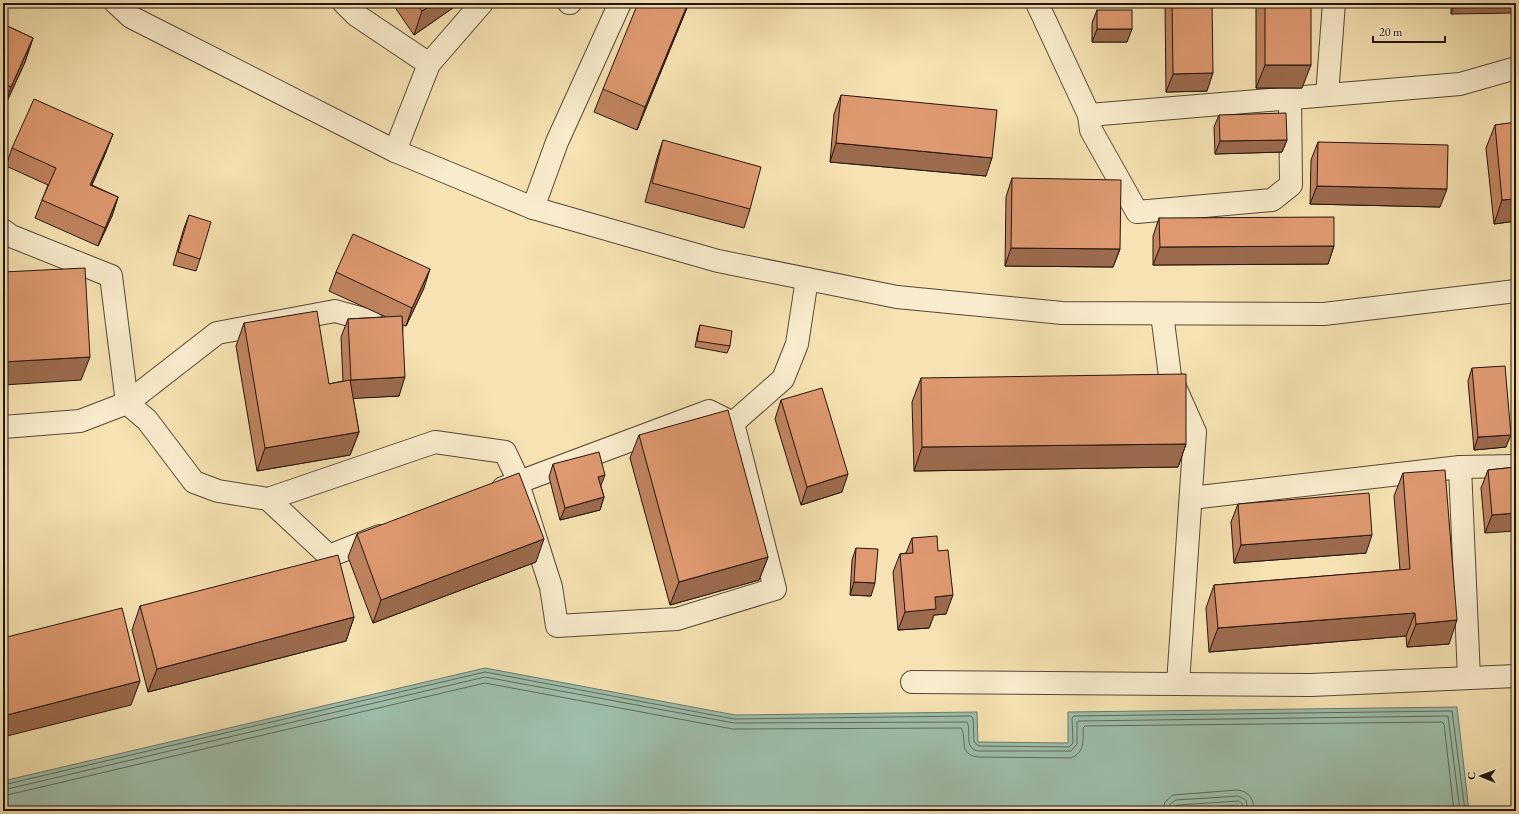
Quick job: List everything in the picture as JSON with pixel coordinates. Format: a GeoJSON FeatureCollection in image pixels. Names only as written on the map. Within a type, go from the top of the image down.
{"type":"FeatureCollection","features":[{"type":"Feature","properties":{"kind":"street"},"geometry":{"type":"LineString","coordinates":[[116,3],[131,17],[395,151],[533,208],[718,261],[897,297],[1054,313],[1324,314],[1516,291]]}},
{"type":"Feature","properties":{"kind":"street"},"geometry":{"type":"LineString","coordinates":[[344,3],[356,15],[429,64]]}},
{"type":"Feature","properties":{"kind":"street"},"geometry":{"type":"LineString","coordinates":[[395,151],[429,64],[482,3]]}},
{"type":"Feature","properties":{"kind":"street"},"geometry":{"type":"LineString","coordinates":[[533,208],[557,142],[620,3]]}},
{"type":"Feature","properties":{"kind":"street"},"geometry":{"type":"LineString","coordinates":[[1037,3],[1089,115],[1091,130],[1137,212],[1272,200],[1292,185],[1290,98]]}},
{"type":"Feature","properties":{"kind":"street"},"geometry":{"type":"LineString","coordinates":[[1327,95],[1334,3]]}},
{"type":"Feature","properties":{"kind":"street"},"geometry":{"type":"LineString","coordinates":[[1089,115],[1460,84],[1516,68]]}},
{"type":"Feature","properties":{"kind":"street"},"geometry":{"type":"LineString","coordinates":[[3,230],[11,236],[110,276],[127,403],[147,420],[194,482],[218,491],[268,498],[435,442],[505,452],[518,482],[550,587],[557,626],[677,619],[775,589],[733,423],[709,411],[518,482],[481,496]]}},
{"type":"Feature","properties":{"kind":"street"},"geometry":{"type":"LineString","coordinates":[[733,423],[783,380],[797,344],[807,279]]}},
{"type":"Feature","properties":{"kind":"street"},"geometry":{"type":"LineString","coordinates":[[3,427],[80,421],[127,403],[217,333],[335,310],[371,321]]}},
{"type":"Feature","properties":{"kind":"street"},"geometry":{"type":"LineString","coordinates":[[1162,314],[1170,376],[1195,432],[1178,684]]}},
{"type":"Feature","properties":{"kind":"street"},"geometry":{"type":"LineString","coordinates":[[1191,498],[1460,467],[1516,466]]}},
{"type":"Feature","properties":{"kind":"street"},"geometry":{"type":"LineString","coordinates":[[1460,467],[1469,678]]}},
{"type":"Feature","properties":{"kind":"street"},"geometry":{"type":"LineString","coordinates":[[268,498],[329,556],[402,528]]}},
{"type":"Feature","properties":{"kind":"street"},"geometry":{"type":"LineString","coordinates":[[912,682],[1311,685],[1516,676]]}},
{"type":"Feature","properties":{"kind":"water"},"geometry":{"type":"Polygon","coordinates":[[[485,668],[735,715],[977,712],[978,742],[1068,743],[1068,712],[1457,707],[1469,811],[1240,811],[1238,805],[1151,811],[3,811],[3,781],[485,668]]]}},
{"type":"Feature","properties":{"kind":"building"},"geometry":{"type":"Polygon","coordinates":[[[416,3],[434,3],[422,11],[416,3]]]}},
{"type":"Feature","properties":{"kind":"building"},"geometry":{"type":"Polygon","coordinates":[[[638,3],[688,3],[645,107],[603,89],[638,3]]]}},
{"type":"Feature","properties":{"kind":"building"},"geometry":{"type":"Polygon","coordinates":[[[1172,3],[1212,3],[1213,73],[1173,74],[1172,3]]]}},
{"type":"Feature","properties":{"kind":"building"},"geometry":{"type":"Polygon","coordinates":[[[1265,3],[1311,3],[1311,65],[1265,65],[1265,3]]]}},
{"type":"Feature","properties":{"kind":"building"},"geometry":{"type":"Polygon","coordinates":[[[1097,10],[1132,10],[1132,29],[1097,29],[1097,10]]]}},
{"type":"Feature","properties":{"kind":"building"},"geometry":{"type":"Polygon","coordinates":[[[3,24],[33,38],[11,87],[3,83],[3,24]]]}},
{"type":"Feature","properties":{"kind":"building"},"geometry":{"type":"Polygon","coordinates":[[[841,95],[997,110],[992,158],[836,143],[841,95]]]}},
{"type":"Feature","properties":{"kind":"building"},"geometry":{"type":"Polygon","coordinates":[[[34,99],[113,134],[90,185],[118,197],[105,228],[42,200],[56,168],[12,148],[34,99]]]}},
{"type":"Feature","properties":{"kind":"building"},"geometry":{"type":"Polygon","coordinates":[[[1286,113],[1287,140],[1220,141],[1219,115],[1286,113]]]}},
{"type":"Feature","properties":{"kind":"building"},"geometry":{"type":"Polygon","coordinates":[[[1516,122],[1516,199],[1502,200],[1495,125],[1516,122]]]}},
{"type":"Feature","properties":{"kind":"building"},"geometry":{"type":"Polygon","coordinates":[[[663,140],[761,167],[750,209],[652,183],[663,140]]]}},
{"type":"Feature","properties":{"kind":"building"},"geometry":{"type":"Polygon","coordinates":[[[1318,142],[1448,145],[1447,189],[1317,186],[1318,142]]]}},
{"type":"Feature","properties":{"kind":"building"},"geometry":{"type":"Polygon","coordinates":[[[1012,178],[1121,180],[1120,249],[1011,248],[1012,178]]]}},
{"type":"Feature","properties":{"kind":"building"},"geometry":{"type":"Polygon","coordinates":[[[189,215],[211,222],[200,259],[178,252],[189,215]]]}},
{"type":"Feature","properties":{"kind":"building"},"geometry":{"type":"Polygon","coordinates":[[[1334,217],[1334,246],[1160,247],[1159,218],[1334,217]]]}},
{"type":"Feature","properties":{"kind":"building"},"geometry":{"type":"Polygon","coordinates":[[[353,234],[430,269],[412,308],[336,272],[353,234]]]}},
{"type":"Feature","properties":{"kind":"building"},"geometry":{"type":"Polygon","coordinates":[[[85,268],[90,357],[3,362],[3,272],[85,268]]]}},
{"type":"Feature","properties":{"kind":"building"},"geometry":{"type":"Polygon","coordinates":[[[317,311],[329,384],[350,380],[359,432],[265,448],[244,323],[317,311]]]}},
{"type":"Feature","properties":{"kind":"building"},"geometry":{"type":"Polygon","coordinates":[[[402,316],[405,377],[351,380],[348,319],[402,316]]]}},
{"type":"Feature","properties":{"kind":"building"},"geometry":{"type":"Polygon","coordinates":[[[700,325],[732,331],[730,346],[697,341],[700,325]]]}},
{"type":"Feature","properties":{"kind":"building"},"geometry":{"type":"Polygon","coordinates":[[[1505,366],[1511,435],[1478,437],[1472,368],[1505,366]]]}},
{"type":"Feature","properties":{"kind":"building"},"geometry":{"type":"Polygon","coordinates":[[[1186,374],[1186,444],[922,447],[921,378],[1186,374]]]}},
{"type":"Feature","properties":{"kind":"building"},"geometry":{"type":"Polygon","coordinates":[[[822,388],[848,474],[807,487],[781,400],[822,388]]]}},
{"type":"Feature","properties":{"kind":"building"},"geometry":{"type":"Polygon","coordinates":[[[728,410],[768,557],[679,582],[639,435],[728,410]]]}},
{"type":"Feature","properties":{"kind":"building"},"geometry":{"type":"Polygon","coordinates":[[[599,452],[605,475],[598,477],[604,497],[565,508],[553,464],[599,452]]]}},
{"type":"Feature","properties":{"kind":"building"},"geometry":{"type":"Polygon","coordinates":[[[1516,467],[1516,513],[1492,515],[1488,470],[1516,467]]]}},
{"type":"Feature","properties":{"kind":"building"},"geometry":{"type":"Polygon","coordinates":[[[1445,470],[1457,620],[1416,624],[1415,613],[1218,628],[1214,585],[1410,569],[1403,473],[1445,470]]]}},
{"type":"Feature","properties":{"kind":"building"},"geometry":{"type":"Polygon","coordinates":[[[519,473],[544,539],[381,600],[357,534],[519,473]]]}},
{"type":"Feature","properties":{"kind":"building"},"geometry":{"type":"Polygon","coordinates":[[[1369,493],[1372,535],[1241,545],[1238,504],[1369,493]]]}},
{"type":"Feature","properties":{"kind":"building"},"geometry":{"type":"Polygon","coordinates":[[[937,536],[938,551],[948,550],[953,595],[935,597],[936,609],[905,612],[900,554],[913,553],[912,538],[937,536]]]}},
{"type":"Feature","properties":{"kind":"building"},"geometry":{"type":"Polygon","coordinates":[[[856,548],[878,549],[875,583],[854,582],[856,548]]]}},
{"type":"Feature","properties":{"kind":"building"},"geometry":{"type":"Polygon","coordinates":[[[338,555],[354,617],[157,669],[140,606],[338,555]]]}},
{"type":"Feature","properties":{"kind":"building"},"geometry":{"type":"Polygon","coordinates":[[[122,608],[140,681],[3,716],[3,638],[122,608]]]}}]}
